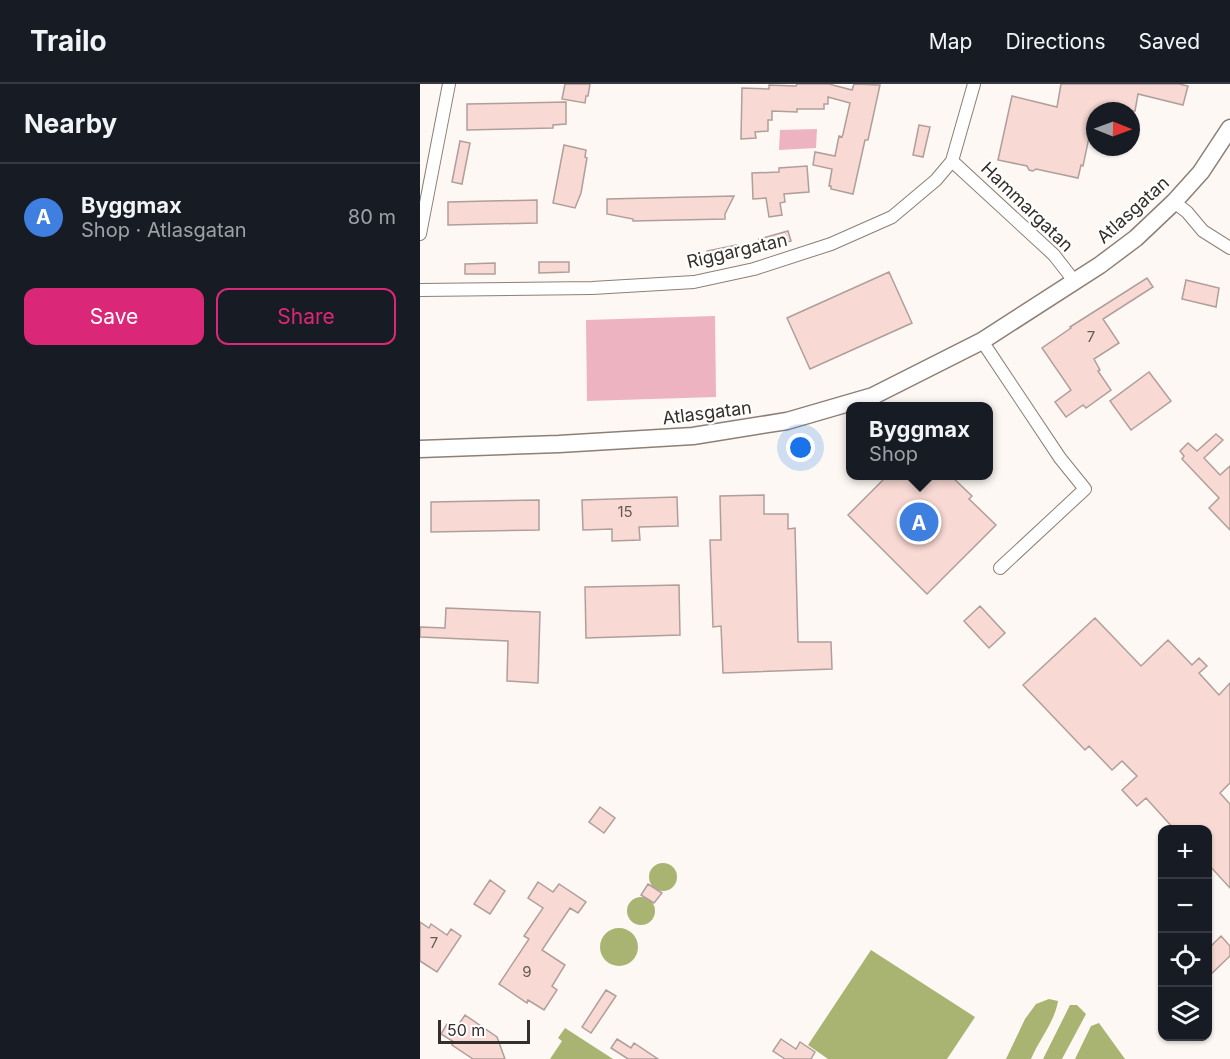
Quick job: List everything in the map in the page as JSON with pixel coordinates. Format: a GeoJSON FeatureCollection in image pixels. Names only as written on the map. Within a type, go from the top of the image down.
{"type":"FeatureCollection","features":[{"type":"Feature","properties":{"kind":"street"},"geometry":{"type":"LineString","coordinates":[[420,234],[448,84]]}},
{"type":"Feature","properties":{"kind":"street","name":"Riggargatan"},"geometry":{"type":"LineString","coordinates":[[420,290],[592,288],[694,282],[754,269],[831,244],[891,217],[936,180],[952,161],[974,84]]}},
{"type":"Feature","properties":{"kind":"street","name":"Atlasgatan"},"geometry":{"type":"LineString","coordinates":[[852,402],[873,396],[982,341],[1075,282],[1136,238],[1174,202],[1201,172],[1230,128]]}},
{"type":"Feature","properties":{"kind":"street","name":"Hammargatan"},"geometry":{"type":"LineString","coordinates":[[952,161],[1054,255],[1075,282]]}},
{"type":"Feature","properties":{"kind":"street"},"geometry":{"type":"LineString","coordinates":[[1174,202],[1187,212],[1203,231],[1230,248]]}},
{"type":"Feature","properties":{"kind":"street"},"geometry":{"type":"LineString","coordinates":[[982,341],[1060,458],[1085,489],[1000,568]]}},
{"type":"Feature","properties":{"kind":"street","name":"Atlasgatan"},"geometry":{"type":"LineString","coordinates":[[420,449],[693,436],[787,421],[846,404]]}},
{"type":"Feature","properties":{"kind":"shaded area"},"geometry":{"type":"Polygon","coordinates":[[[817,129],[816,148],[779,150],[780,130],[817,129]]]}},
{"type":"Feature","properties":{"kind":"shaded area"},"geometry":{"type":"Polygon","coordinates":[[[715,316],[716,397],[587,401],[586,320],[715,316]]]}},
{"type":"Feature","properties":{"kind":"shaded area"},"geometry":{"type":"Polygon","coordinates":[[[663,863],[673,867],[677,877],[673,887],[663,891],[653,887],[649,877],[653,867],[663,863]]]}},
{"type":"Feature","properties":{"kind":"shaded area"},"geometry":{"type":"Polygon","coordinates":[[[641,897],[651,901],[655,911],[651,921],[641,925],[631,921],[627,911],[631,901],[641,897]]]}},
{"type":"Feature","properties":{"kind":"shaded area"},"geometry":{"type":"Polygon","coordinates":[[[619,928],[632,934],[638,947],[632,960],[619,966],[606,960],[600,947],[606,934],[619,928]]]}},
{"type":"Feature","properties":{"kind":"shaded area"},"geometry":{"type":"Polygon","coordinates":[[[871,950],[975,1017],[947,1059],[828,1059],[808,1045],[871,950]]]}},
{"type":"Feature","properties":{"kind":"shaded area"},"geometry":{"type":"Polygon","coordinates":[[[1049,999],[1058,1001],[1056,1008],[1031,1059],[1006,1059],[1025,1019],[1036,1004],[1049,999]]]}},
{"type":"Feature","properties":{"kind":"shaded area"},"geometry":{"type":"Polygon","coordinates":[[[1070,1005],[1077,1005],[1086,1014],[1062,1059],[1043,1059],[1070,1005]]]}},
{"type":"Feature","properties":{"kind":"shaded area"},"geometry":{"type":"Polygon","coordinates":[[[1099,1023],[1125,1059],[1075,1059],[1091,1026],[1099,1023]]]}},
{"type":"Feature","properties":{"kind":"shaded area"},"geometry":{"type":"Polygon","coordinates":[[[565,1028],[613,1059],[550,1059],[562,1041],[558,1038],[565,1028]]]}},
{"type":"Feature","properties":{"kind":"building"},"geometry":{"type":"Polygon","coordinates":[[[565,84],[590,84],[585,103],[562,99],[565,84]]]}},
{"type":"Feature","properties":{"kind":"building"},"geometry":{"type":"Polygon","coordinates":[[[797,84],[829,84],[852,90],[854,84],[880,85],[853,194],[831,189],[829,186],[832,169],[813,165],[815,152],[835,156],[850,103],[828,97],[828,104],[824,104],[824,109],[797,109],[797,112],[772,111],[772,120],[768,120],[768,131],[755,132],[756,138],[741,139],[742,88],[769,89],[769,85],[796,86],[797,84]]]}},
{"type":"Feature","properties":{"kind":"building"},"geometry":{"type":"Polygon","coordinates":[[[1061,84],[1179,84],[1188,86],[1183,105],[1138,94],[1137,102],[1086,102],[1086,152],[1078,178],[1036,169],[1033,171],[1027,166],[998,160],[1012,96],[1057,107],[1061,84]]]}},
{"type":"Feature","properties":{"kind":"building"},"geometry":{"type":"Polygon","coordinates":[[[566,102],[566,124],[553,125],[553,128],[467,130],[467,104],[566,102]]]}},
{"type":"Feature","properties":{"kind":"building"},"geometry":{"type":"Polygon","coordinates":[[[919,125],[930,127],[923,157],[913,155],[919,125]]]}},
{"type":"Feature","properties":{"kind":"building"},"geometry":{"type":"Polygon","coordinates":[[[460,141],[470,143],[462,184],[452,182],[460,141]]]}},
{"type":"Feature","properties":{"kind":"building"},"geometry":{"type":"Polygon","coordinates":[[[564,145],[586,150],[585,157],[587,158],[581,193],[575,208],[553,203],[564,145]]]}},
{"type":"Feature","properties":{"kind":"building"},"geometry":{"type":"Polygon","coordinates":[[[807,166],[809,192],[784,194],[785,202],[780,203],[782,215],[769,217],[766,198],[753,199],[752,173],[779,172],[779,168],[807,166]]]}},
{"type":"Feature","properties":{"kind":"building"},"geometry":{"type":"Polygon","coordinates":[[[734,196],[725,214],[725,219],[633,221],[633,219],[607,214],[607,199],[734,196]]]}},
{"type":"Feature","properties":{"kind":"building"},"geometry":{"type":"Polygon","coordinates":[[[537,200],[537,223],[448,225],[448,202],[537,200]]]}},
{"type":"Feature","properties":{"kind":"building"},"geometry":{"type":"Polygon","coordinates":[[[788,231],[791,241],[762,250],[759,239],[788,231]]]}},
{"type":"Feature","properties":{"kind":"building"},"geometry":{"type":"Polygon","coordinates":[[[737,245],[739,256],[709,262],[707,251],[737,245]]]}},
{"type":"Feature","properties":{"kind":"building"},"geometry":{"type":"Polygon","coordinates":[[[539,262],[569,262],[569,272],[539,273],[539,262]]]}},
{"type":"Feature","properties":{"kind":"building"},"geometry":{"type":"Polygon","coordinates":[[[495,263],[495,274],[465,274],[465,264],[495,263]]]}},
{"type":"Feature","properties":{"kind":"building"},"geometry":{"type":"Polygon","coordinates":[[[889,272],[912,323],[810,369],[787,318],[889,272]]]}},
{"type":"Feature","properties":{"kind":"building"},"geometry":{"type":"Polygon","coordinates":[[[1147,278],[1153,287],[1103,319],[1119,343],[1094,359],[1100,370],[1098,371],[1111,390],[1086,408],[1083,405],[1066,417],[1055,402],[1071,390],[1042,348],[1070,327],[1147,278]]]}},
{"type":"Feature","properties":{"kind":"building"},"geometry":{"type":"Polygon","coordinates":[[[1186,280],[1219,288],[1216,307],[1182,299],[1186,280]]]}},
{"type":"Feature","properties":{"kind":"building"},"geometry":{"type":"Polygon","coordinates":[[[1149,372],[1171,401],[1131,430],[1110,401],[1149,372]]]}},
{"type":"Feature","properties":{"kind":"building"},"geometry":{"type":"Polygon","coordinates":[[[1216,434],[1223,440],[1204,458],[1220,475],[1230,466],[1230,530],[1209,508],[1219,498],[1182,459],[1184,456],[1180,451],[1188,443],[1197,451],[1216,434]]]}},
{"type":"Feature","properties":{"kind":"building"},"geometry":{"type":"Polygon","coordinates":[[[883,480],[955,480],[972,496],[969,499],[996,525],[927,594],[848,515],[883,480]]]}},
{"type":"Feature","properties":{"kind":"building"},"geometry":{"type":"Polygon","coordinates":[[[764,495],[764,514],[788,514],[788,529],[795,528],[798,642],[831,642],[832,669],[723,673],[721,626],[713,627],[710,540],[721,540],[720,496],[764,495]]]}},
{"type":"Feature","properties":{"kind":"building"},"geometry":{"type":"Polygon","coordinates":[[[677,497],[678,526],[639,527],[640,540],[612,541],[612,529],[583,530],[582,500],[677,497]]]}},
{"type":"Feature","properties":{"kind":"building"},"geometry":{"type":"Polygon","coordinates":[[[539,500],[539,530],[431,532],[431,502],[539,500]]]}},
{"type":"Feature","properties":{"kind":"building"},"geometry":{"type":"Polygon","coordinates":[[[679,585],[680,635],[586,638],[585,587],[679,585]]]}},
{"type":"Feature","properties":{"kind":"building"},"geometry":{"type":"Polygon","coordinates":[[[980,606],[1005,633],[989,648],[964,621],[980,606]]]}},
{"type":"Feature","properties":{"kind":"building"},"geometry":{"type":"Polygon","coordinates":[[[446,608],[540,612],[538,683],[507,681],[508,641],[420,637],[420,627],[445,628],[446,608]]]}},
{"type":"Feature","properties":{"kind":"building"},"geometry":{"type":"Polygon","coordinates":[[[1095,618],[1141,666],[1168,640],[1192,665],[1199,658],[1207,666],[1199,673],[1219,695],[1230,683],[1230,783],[1220,793],[1230,804],[1230,888],[1212,868],[1212,825],[1170,825],[1146,798],[1137,806],[1122,790],[1137,776],[1122,761],[1112,770],[1089,746],[1085,750],[1023,685],[1095,618]]]}},
{"type":"Feature","properties":{"kind":"building"},"geometry":{"type":"Polygon","coordinates":[[[600,807],[615,818],[604,833],[589,822],[600,807]]]}},
{"type":"Feature","properties":{"kind":"building"},"geometry":{"type":"Polygon","coordinates":[[[490,880],[505,891],[490,914],[474,904],[490,880]]]}},
{"type":"Feature","properties":{"kind":"building"},"geometry":{"type":"Polygon","coordinates":[[[538,882],[553,892],[559,884],[586,902],[578,913],[570,908],[542,950],[565,965],[552,986],[557,990],[544,1010],[528,1000],[527,1003],[499,984],[529,939],[524,936],[543,908],[528,898],[538,882]]]}},
{"type":"Feature","properties":{"kind":"building"},"geometry":{"type":"Polygon","coordinates":[[[648,884],[662,893],[654,903],[641,895],[648,884]]]}},
{"type":"Feature","properties":{"kind":"building"},"geometry":{"type":"Polygon","coordinates":[[[420,922],[429,928],[431,924],[447,935],[451,929],[461,936],[437,972],[420,961],[420,922]]]}},
{"type":"Feature","properties":{"kind":"building"},"geometry":{"type":"Polygon","coordinates":[[[1221,936],[1230,946],[1230,956],[1212,973],[1212,945],[1221,936]]]}},
{"type":"Feature","properties":{"kind":"building"},"geometry":{"type":"Polygon","coordinates":[[[606,990],[616,996],[591,1033],[582,1027],[606,990]]]}},
{"type":"Feature","properties":{"kind":"building"},"geometry":{"type":"Polygon","coordinates":[[[465,1015],[497,1037],[505,1059],[473,1059],[452,1045],[454,1042],[441,1034],[447,1024],[455,1030],[465,1015]]]}},
{"type":"Feature","properties":{"kind":"building"},"geometry":{"type":"Polygon","coordinates":[[[617,1039],[631,1048],[634,1043],[658,1059],[628,1059],[611,1048],[617,1039]]]}},
{"type":"Feature","properties":{"kind":"building"},"geometry":{"type":"Polygon","coordinates":[[[781,1039],[796,1049],[800,1042],[815,1052],[811,1059],[785,1059],[773,1051],[781,1039]]]}},
{"type":"Feature","properties":{"kind":"place","name":"Byggmax"},"geometry":{"type":"Point","coordinates":[919,522]}}]}
